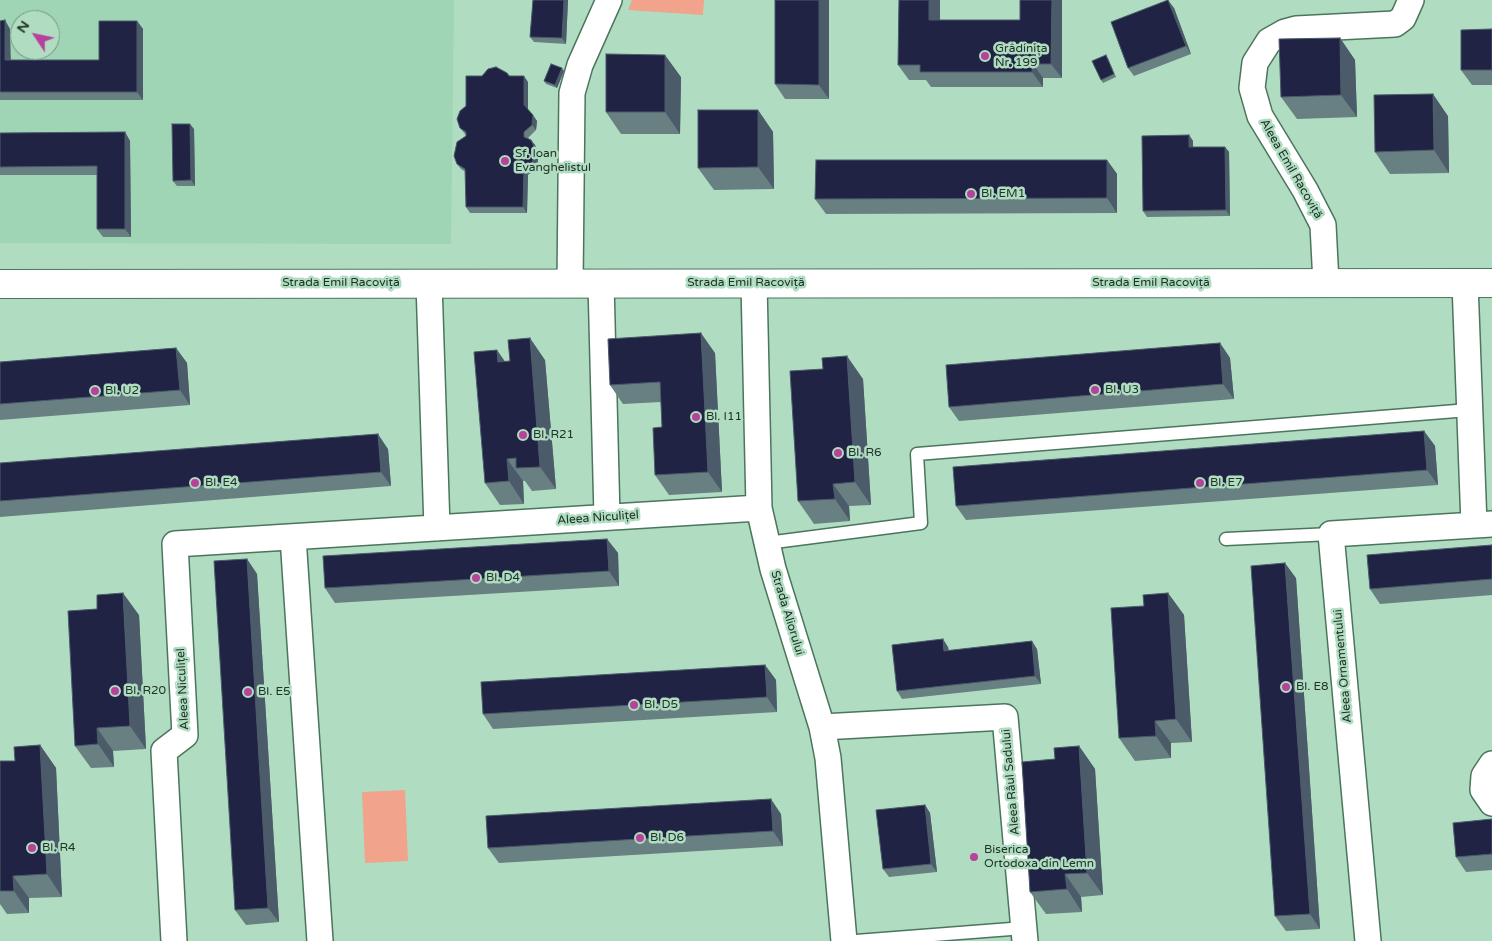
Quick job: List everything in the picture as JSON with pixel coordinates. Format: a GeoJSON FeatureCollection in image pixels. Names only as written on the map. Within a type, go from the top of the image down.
{"type":"FeatureCollection","features":[{"type":"Feature","properties":{"kind":"street"},"geometry":{"type":"LineString","coordinates":[[570,283],[572,93],[580,65],[609,0]]}},
{"type":"Feature","properties":{"kind":"street","name":"Aleea Emil Racoviță"},"geometry":{"type":"LineString","coordinates":[[1326,283],[1323,225],[1260,116],[1252,88],[1254,63],[1269,41],[1285,32],[1296,29],[1395,24],[1403,18],[1411,0]]}},
{"type":"Feature","properties":{"kind":"street"},"geometry":{"type":"LineString","coordinates":[[1331,534],[1483,524],[1469,410],[1465,282]]}},
{"type":"Feature","properties":{"kind":"street"},"geometry":{"type":"LineString","coordinates":[[429,283],[437,528]]}},
{"type":"Feature","properties":{"kind":"street","name":"Strada Aliorului"},"geometry":{"type":"LineString","coordinates":[[754,283],[759,508],[767,543],[822,727],[828,758],[844,941]]}},
{"type":"Feature","properties":{"kind":"street","name":"Strada Emil Racoviță"},"geometry":{"type":"LineString","coordinates":[[0,284],[1492,283]]}},
{"type":"Feature","properties":{"kind":"street"},"geometry":{"type":"LineString","coordinates":[[601,284],[607,517]]}},
{"type":"Feature","properties":{"kind":"street","name":"Aleea Niculițel"},"geometry":{"type":"LineString","coordinates":[[174,941],[164,751],[185,735],[175,544],[759,508]]}},
{"type":"Feature","properties":{"kind":"street","name":"Aleea Ornamentului"},"geometry":{"type":"LineString","coordinates":[[1331,534],[1368,941]]}},
{"type":"Feature","properties":{"kind":"street"},"geometry":{"type":"LineString","coordinates":[[293,537],[320,941]]}},
{"type":"Feature","properties":{"kind":"street","name":"Aleea Râul Sadului"},"geometry":{"type":"LineString","coordinates":[[822,727],[1006,717],[1025,934]]}},
{"type":"Feature","properties":{"kind":"street"},"geometry":{"type":"LineString","coordinates":[[1492,764],[1484,776],[1483,790],[1492,803]]}},
{"type":"Feature","properties":{"kind":"lane"},"geometry":{"type":"LineString","coordinates":[[767,543],[921,523],[917,454],[1469,410]]}},
{"type":"Feature","properties":{"kind":"lane"},"geometry":{"type":"LineString","coordinates":[[1226,539],[1331,534]]}},
{"type":"Feature","properties":{"kind":"lane"},"geometry":{"type":"LineString","coordinates":[[856,941],[1025,934]]}},
{"type":"Feature","properties":{"kind":"shaded area"},"geometry":{"type":"Polygon","coordinates":[[[0,0],[454,0],[451,244],[0,243],[0,0]]]}},
{"type":"Feature","properties":{"kind":"shaded area"},"geometry":{"type":"Polygon","coordinates":[[[632,0],[704,0],[703,15],[628,10],[632,0]]]}},
{"type":"Feature","properties":{"kind":"shaded area"},"geometry":{"type":"Polygon","coordinates":[[[405,790],[408,861],[365,863],[362,792],[405,790]]]}},
{"type":"Feature","properties":{"kind":"building"},"geometry":{"type":"Polygon","coordinates":[[[533,0],[564,0],[562,38],[530,37],[533,0]]]}},
{"type":"Feature","properties":{"kind":"building"},"geometry":{"type":"Polygon","coordinates":[[[775,0],[819,0],[819,85],[775,84],[775,0]]]}},
{"type":"Feature","properties":{"kind":"building","name":"Grădinița Nr. 199"},"geometry":{"type":"Polygon","coordinates":[[[899,0],[929,0],[929,20],[1020,20],[1020,0],[1052,0],[1051,64],[1033,64],[1032,72],[920,72],[920,65],[898,65],[899,0]]]}},
{"type":"Feature","properties":{"kind":"building"},"geometry":{"type":"Polygon","coordinates":[[[1168,0],[1186,46],[1128,68],[1111,22],[1168,0]]]}},
{"type":"Feature","properties":{"kind":"building"},"geometry":{"type":"Polygon","coordinates":[[[5,20],[5,60],[99,60],[99,21],[137,21],[137,92],[0,92],[0,21],[5,20]]]}},
{"type":"Feature","properties":{"kind":"building"},"geometry":{"type":"Polygon","coordinates":[[[1492,29],[1492,70],[1461,70],[1461,30],[1492,29]]]}},
{"type":"Feature","properties":{"kind":"building"},"geometry":{"type":"Polygon","coordinates":[[[1340,38],[1341,95],[1281,97],[1279,39],[1340,38]]]}},
{"type":"Feature","properties":{"kind":"building"},"geometry":{"type":"Polygon","coordinates":[[[606,54],[665,55],[665,112],[606,112],[606,54]]]}},
{"type":"Feature","properties":{"kind":"building"},"geometry":{"type":"Polygon","coordinates":[[[1106,55],[1114,74],[1101,80],[1092,61],[1106,55]]]}},
{"type":"Feature","properties":{"kind":"building"},"geometry":{"type":"Polygon","coordinates":[[[551,64],[562,68],[555,85],[544,81],[551,64]]]}},
{"type":"Feature","properties":{"kind":"building"},"geometry":{"type":"Polygon","coordinates":[[[496,67],[509,76],[524,76],[524,105],[533,115],[532,125],[524,132],[524,137],[531,140],[535,149],[532,164],[524,169],[523,207],[466,207],[465,169],[457,164],[454,156],[457,142],[466,136],[466,132],[460,128],[457,119],[460,111],[466,106],[466,76],[482,76],[488,69],[496,67]]]}},
{"type":"Feature","properties":{"kind":"building"},"geometry":{"type":"Polygon","coordinates":[[[1433,94],[1434,150],[1375,152],[1374,95],[1433,94]]]}},
{"type":"Feature","properties":{"kind":"building"},"geometry":{"type":"Polygon","coordinates":[[[698,110],[758,110],[758,167],[698,168],[698,110]]]}},
{"type":"Feature","properties":{"kind":"building"},"geometry":{"type":"Polygon","coordinates":[[[172,124],[190,124],[191,180],[173,181],[172,124]]]}},
{"type":"Feature","properties":{"kind":"building"},"geometry":{"type":"Polygon","coordinates":[[[125,132],[125,229],[97,229],[97,166],[0,167],[0,133],[125,132]]]}},
{"type":"Feature","properties":{"kind":"building"},"geometry":{"type":"Polygon","coordinates":[[[1189,135],[1189,147],[1225,147],[1226,210],[1143,211],[1142,136],[1189,135]]]}},
{"type":"Feature","properties":{"kind":"building"},"geometry":{"type":"Polygon","coordinates":[[[816,160],[1107,160],[1107,198],[815,199],[816,160]]]}},
{"type":"Feature","properties":{"kind":"building","name":"Bl. I11"},"geometry":{"type":"Polygon","coordinates":[[[701,333],[708,472],[655,475],[653,428],[662,427],[660,382],[610,385],[608,339],[701,333]]]}},
{"type":"Feature","properties":{"kind":"building"},"geometry":{"type":"Polygon","coordinates":[[[530,338],[540,467],[516,468],[516,458],[507,459],[509,481],[485,483],[474,352],[497,350],[498,362],[510,361],[508,340],[530,338]]]}},
{"type":"Feature","properties":{"kind":"building","name":"Bl. U3"},"geometry":{"type":"Polygon","coordinates":[[[1220,343],[1223,384],[949,407],[946,365],[1220,343]]]}},
{"type":"Feature","properties":{"kind":"building"},"geometry":{"type":"Polygon","coordinates":[[[176,348],[180,390],[0,404],[0,362],[176,348]]]}},
{"type":"Feature","properties":{"kind":"building"},"geometry":{"type":"Polygon","coordinates":[[[847,356],[855,482],[833,484],[835,499],[798,501],[790,371],[823,369],[822,358],[847,356]]]}},
{"type":"Feature","properties":{"kind":"building"},"geometry":{"type":"Polygon","coordinates":[[[1424,431],[1427,470],[956,506],[953,467],[1424,431]]]}},
{"type":"Feature","properties":{"kind":"building"},"geometry":{"type":"Polygon","coordinates":[[[378,434],[381,472],[0,501],[0,463],[378,434]]]}},
{"type":"Feature","properties":{"kind":"building"},"geometry":{"type":"Polygon","coordinates":[[[607,539],[609,571],[325,588],[323,556],[607,539]]]}},
{"type":"Feature","properties":{"kind":"building"},"geometry":{"type":"Polygon","coordinates":[[[1492,545],[1492,579],[1370,589],[1367,555],[1492,545]]]}},
{"type":"Feature","properties":{"kind":"building","name":"Bl. E5"},"geometry":{"type":"Polygon","coordinates":[[[247,559],[268,908],[235,910],[214,561],[247,559]]]}},
{"type":"Feature","properties":{"kind":"building","name":"Bl. E8"},"geometry":{"type":"Polygon","coordinates":[[[1285,563],[1310,914],[1275,916],[1251,566],[1285,563]]]}},
{"type":"Feature","properties":{"kind":"building"},"geometry":{"type":"Polygon","coordinates":[[[123,593],[130,726],[97,728],[98,744],[75,746],[68,611],[97,609],[97,595],[123,593]]]}},
{"type":"Feature","properties":{"kind":"building"},"geometry":{"type":"Polygon","coordinates":[[[1168,593],[1176,719],[1155,721],[1156,736],[1119,738],[1111,608],[1144,606],[1143,595],[1168,593]]]}},
{"type":"Feature","properties":{"kind":"building"},"geometry":{"type":"Polygon","coordinates":[[[943,639],[944,651],[1032,641],[1035,676],[897,691],[892,645],[943,639]]]}},
{"type":"Feature","properties":{"kind":"building"},"geometry":{"type":"Polygon","coordinates":[[[765,665],[767,697],[483,714],[481,682],[765,665]]]}},
{"type":"Feature","properties":{"kind":"building"},"geometry":{"type":"Polygon","coordinates":[[[40,745],[47,874],[13,876],[14,891],[0,891],[0,761],[15,761],[14,747],[40,745]]]}},
{"type":"Feature","properties":{"kind":"building"},"geometry":{"type":"Polygon","coordinates":[[[1079,746],[1087,873],[1065,874],[1067,889],[1030,892],[1022,762],[1055,759],[1054,748],[1079,746]]]}},
{"type":"Feature","properties":{"kind":"building"},"geometry":{"type":"Polygon","coordinates":[[[771,799],[773,831],[488,848],[486,816],[771,799]]]}},
{"type":"Feature","properties":{"kind":"building"},"geometry":{"type":"Polygon","coordinates":[[[925,805],[931,864],[883,869],[876,810],[925,805]]]}},
{"type":"Feature","properties":{"kind":"building"},"geometry":{"type":"Polygon","coordinates":[[[1492,819],[1492,854],[1456,857],[1453,823],[1492,819]]]}},
{"type":"Feature","properties":{"kind":"place","name":"Grădinița Nr. 199"},"geometry":{"type":"Point","coordinates":[985,56]}},
{"type":"Feature","properties":{"kind":"place","name":"Sf. Ioan Evanghelistul"},"geometry":{"type":"Point","coordinates":[505,161]}},
{"type":"Feature","properties":{"kind":"place","name":"Bl. EM1"},"geometry":{"type":"Point","coordinates":[971,194]}},
{"type":"Feature","properties":{"kind":"place","name":"Bl. U3"},"geometry":{"type":"Point","coordinates":[1095,390]}},
{"type":"Feature","properties":{"kind":"place","name":"Bl. U2"},"geometry":{"type":"Point","coordinates":[95,391]}},
{"type":"Feature","properties":{"kind":"place","name":"Bl. I11"},"geometry":{"type":"Point","coordinates":[696,417]}},
{"type":"Feature","properties":{"kind":"place","name":"Bl. R21"},"geometry":{"type":"Point","coordinates":[523,435]}},
{"type":"Feature","properties":{"kind":"place","name":"Bl. R6"},"geometry":{"type":"Point","coordinates":[838,453]}},
{"type":"Feature","properties":{"kind":"place","name":"Bl. E4"},"geometry":{"type":"Point","coordinates":[195,483]}},
{"type":"Feature","properties":{"kind":"place","name":"Bl. E7"},"geometry":{"type":"Point","coordinates":[1200,483]}},
{"type":"Feature","properties":{"kind":"place","name":"Bl. D4"},"geometry":{"type":"Point","coordinates":[476,578]}},
{"type":"Feature","properties":{"kind":"place","name":"Bl. E8"},"geometry":{"type":"Point","coordinates":[1286,687]}},
{"type":"Feature","properties":{"kind":"place","name":"Bl. R20"},"geometry":{"type":"Point","coordinates":[115,691]}},
{"type":"Feature","properties":{"kind":"place","name":"Bl. E5"},"geometry":{"type":"Point","coordinates":[248,692]}},
{"type":"Feature","properties":{"kind":"place","name":"Bl. D5"},"geometry":{"type":"Point","coordinates":[634,705]}},
{"type":"Feature","properties":{"kind":"place","name":"Bl. D6"},"geometry":{"type":"Point","coordinates":[640,838]}},
{"type":"Feature","properties":{"kind":"place","name":"Bl. R4"},"geometry":{"type":"Point","coordinates":[32,848]}},
{"type":"Feature","properties":{"kind":"place","name":"Biserica Ortodoxa din Lemn"},"geometry":{"type":"Point","coordinates":[974,857]}}]}
